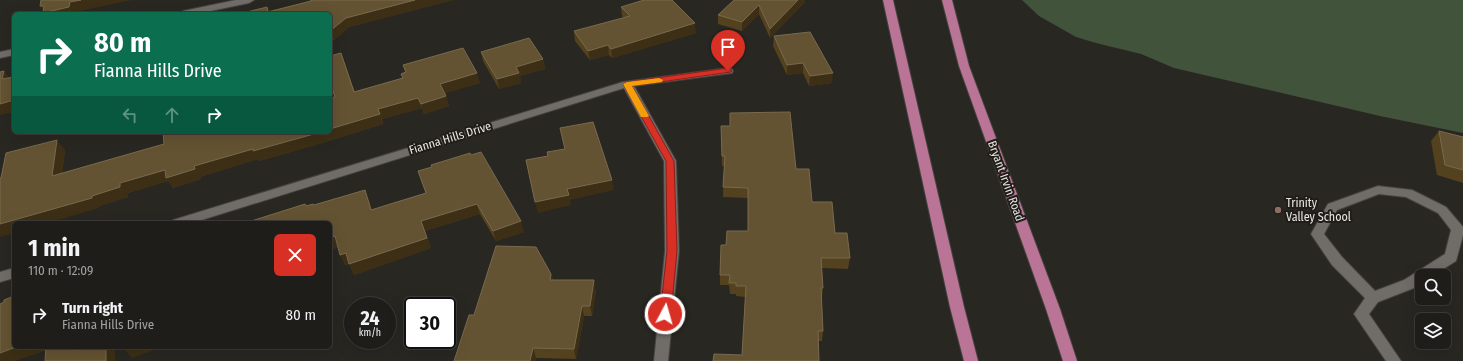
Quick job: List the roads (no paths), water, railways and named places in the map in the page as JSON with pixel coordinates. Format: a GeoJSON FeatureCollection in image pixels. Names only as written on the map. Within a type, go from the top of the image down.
{"type":"FeatureCollection","features":[{"type":"Feature","properties":{"kind":"main road"},"geometry":{"type":"LineString","coordinates":[[888,0],[957,307],[971,361]]}},
{"type":"Feature","properties":{"kind":"main road","name":"Bryant Irvin Road"},"geometry":{"type":"LineString","coordinates":[[947,0],[964,66],[1070,361]]}},
{"type":"Feature","properties":{"kind":"street"},"geometry":{"type":"LineString","coordinates":[[192,12],[249,0]]}},
{"type":"Feature","properties":{"kind":"street"},"geometry":{"type":"LineString","coordinates":[[0,56],[12,53]]}},
{"type":"Feature","properties":{"kind":"street","name":"Fianna Hills Drive"},"geometry":{"type":"LineString","coordinates":[[182,221],[627,84],[728,71]]}},
{"type":"Feature","properties":{"kind":"street"},"geometry":{"type":"LineString","coordinates":[[627,84],[670,161],[672,251],[661,361]]}},
{"type":"Feature","properties":{"kind":"street"},"geometry":{"type":"LineString","coordinates":[[1373,298],[1337,261],[1317,234],[1332,207],[1378,190],[1408,193],[1442,210],[1458,229],[1451,257],[1409,284],[1373,298],[1361,314],[1394,361]]}},
{"type":"Feature","properties":{"kind":"street"},"geometry":{"type":"LineString","coordinates":[[0,278],[12,274]]}},
{"type":"Feature","properties":{"kind":"place","name":"Trinity Valley School"},"geometry":{"type":"Point","coordinates":[1278,210]}}]}
